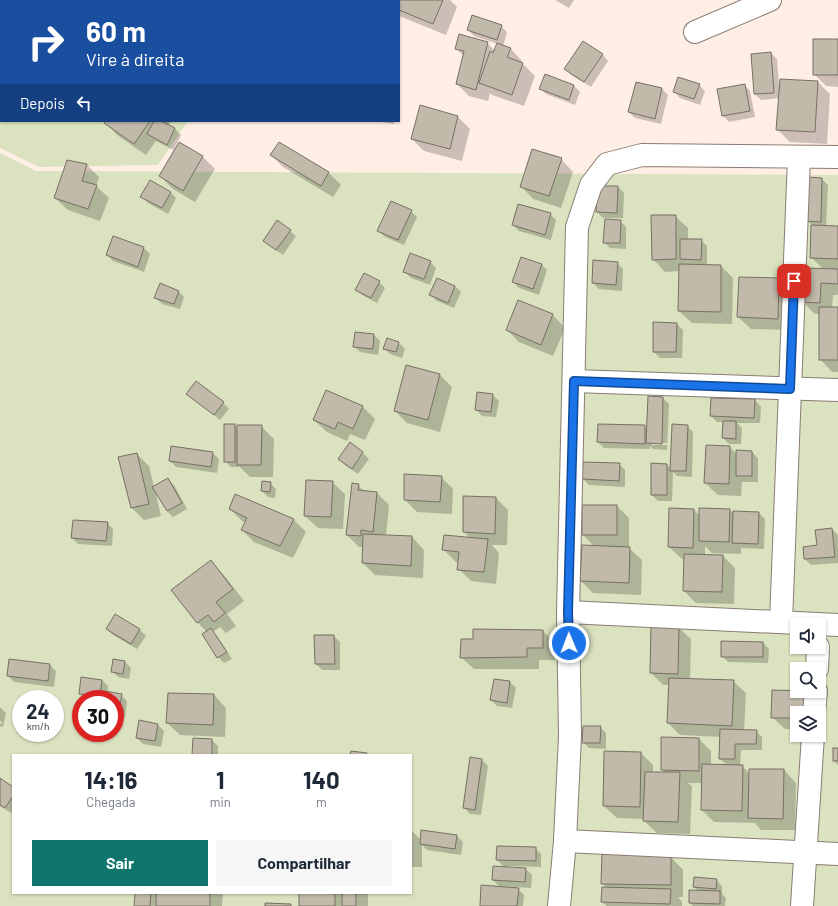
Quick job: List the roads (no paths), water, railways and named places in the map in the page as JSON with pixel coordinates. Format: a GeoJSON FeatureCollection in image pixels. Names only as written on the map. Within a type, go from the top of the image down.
{"type":"FeatureCollection","features":[{"type":"Feature","properties":{"kind":"street"},"geometry":{"type":"LineString","coordinates":[[695,32],[770,0]]}},
{"type":"Feature","properties":{"kind":"street"},"geometry":{"type":"LineString","coordinates":[[560,906],[570,736],[568,612],[578,228],[591,185],[608,164],[642,155],[838,157]]}},
{"type":"Feature","properties":{"kind":"street"},"geometry":{"type":"LineString","coordinates":[[782,622],[799,157]]}},
{"type":"Feature","properties":{"kind":"street"},"geometry":{"type":"LineString","coordinates":[[574,381],[838,390]]}},
{"type":"Feature","properties":{"kind":"street"},"geometry":{"type":"LineString","coordinates":[[568,612],[790,623]]}},
{"type":"Feature","properties":{"kind":"street"},"geometry":{"type":"LineString","coordinates":[[802,906],[813,742]]}},
{"type":"Feature","properties":{"kind":"street"},"geometry":{"type":"LineString","coordinates":[[565,841],[838,854]]}}]}
